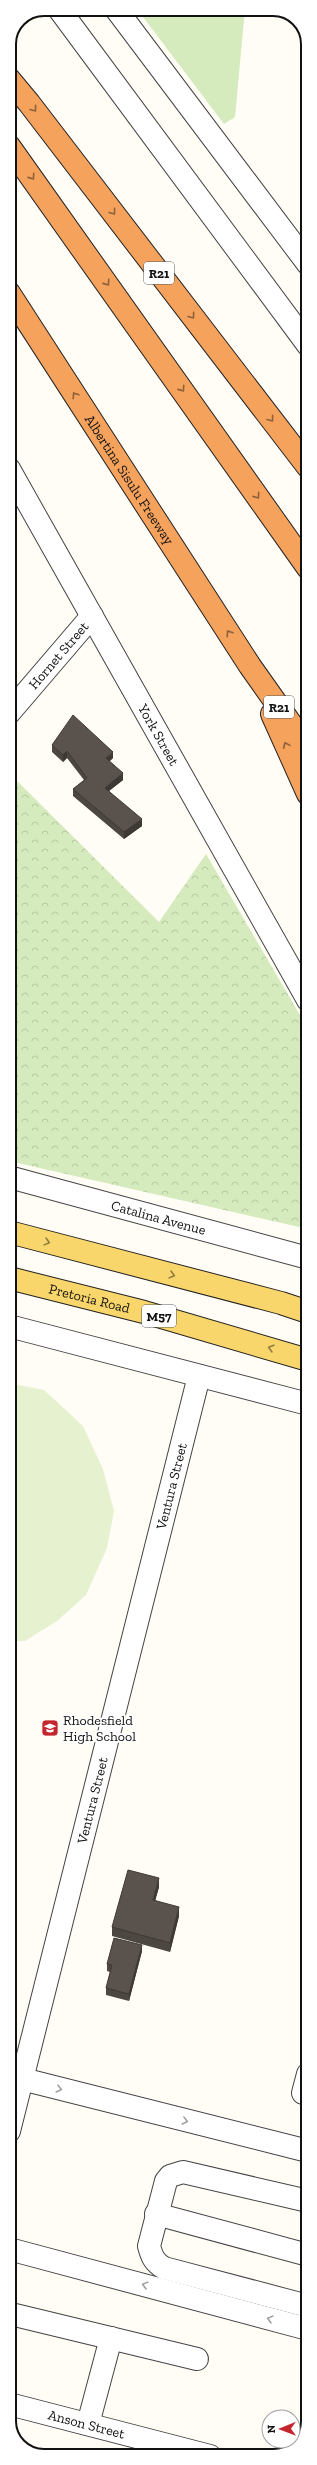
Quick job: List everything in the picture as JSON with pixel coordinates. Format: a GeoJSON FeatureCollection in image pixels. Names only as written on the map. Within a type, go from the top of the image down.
{"type":"FeatureCollection","features":[{"type":"Feature","properties":{"kind":"highway","name":"R21"},"geometry":{"type":"LineString","coordinates":[[16,87],[301,458]]}},
{"type":"Feature","properties":{"kind":"highway"},"geometry":{"type":"LineString","coordinates":[[16,156],[301,558]]}},
{"type":"Feature","properties":{"kind":"highway","name":"Albertina Sisulu Freeway"},"geometry":{"type":"LineString","coordinates":[[16,304],[250,666]]}},
{"type":"Feature","properties":{"kind":"highway","name":"R21"},"geometry":{"type":"LineString","coordinates":[[250,666],[301,738]]}},
{"type":"Feature","properties":{"kind":"highway"},"geometry":{"type":"LineString","coordinates":[[250,666],[301,779]]}},
{"type":"Feature","properties":{"kind":"main road"},"geometry":{"type":"LineString","coordinates":[[16,1234],[281,1303],[301,1310]]}},
{"type":"Feature","properties":{"kind":"main road","name":"Pretoria Road"},"geometry":{"type":"LineString","coordinates":[[16,1280],[144,1312],[301,1358]]}},
{"type":"Feature","properties":{"kind":"street"},"geometry":{"type":"LineString","coordinates":[[64,16],[301,335]]}},
{"type":"Feature","properties":{"kind":"street"},"geometry":{"type":"LineString","coordinates":[[121,16],[301,255]]}},
{"type":"Feature","properties":{"kind":"street","name":"York Street"},"geometry":{"type":"LineString","coordinates":[[16,482],[301,988]]}},
{"type":"Feature","properties":{"kind":"street","name":"Hornet Street"},"geometry":{"type":"LineString","coordinates":[[16,705],[92,616]]}},
{"type":"Feature","properties":{"kind":"street","name":"Catalina Avenue"},"geometry":{"type":"LineString","coordinates":[[16,1179],[301,1256]]}},
{"type":"Feature","properties":{"kind":"street"},"geometry":{"type":"LineString","coordinates":[[16,1328],[301,1402]]}},
{"type":"Feature","properties":{"kind":"street","name":"Ventura Street"},"geometry":{"type":"LineString","coordinates":[[16,2103],[200,1376]]}},
{"type":"Feature","properties":{"kind":"street"},"geometry":{"type":"LineString","coordinates":[[22,2079],[301,2150]]}},
{"type":"Feature","properties":{"kind":"street"},"geometry":{"type":"LineString","coordinates":[[301,2199],[183,2172],[170,2176],[166,2181],[156,2214],[149,2246],[151,2256],[157,2264],[164,2268],[301,2304]]}},
{"type":"Feature","properties":{"kind":"street"},"geometry":{"type":"LineString","coordinates":[[156,2214],[301,2253]]}},
{"type":"Feature","properties":{"kind":"street"},"geometry":{"type":"LineString","coordinates":[[16,2251],[301,2327]]}},
{"type":"Feature","properties":{"kind":"street"},"geometry":{"type":"LineString","coordinates":[[16,2315],[197,2359]]}},
{"type":"Feature","properties":{"kind":"street"},"geometry":{"type":"LineString","coordinates":[[88,2424],[111,2338]]}},
{"type":"Feature","properties":{"kind":"street","name":"Anson Street"},"geometry":{"type":"LineString","coordinates":[[16,2406],[183,2449]]}},
{"type":"Feature","properties":{"kind":"green space"},"geometry":{"type":"Polygon","coordinates":[[[142,16],[244,16],[235,117],[224,124],[142,16]]]}},
{"type":"Feature","properties":{"kind":"green space"},"geometry":{"type":"Polygon","coordinates":[[[16,780],[159,922],[206,854],[301,1017],[301,1227],[16,1163],[16,780]]]}},
{"type":"Feature","properties":{"kind":"green space"},"geometry":{"type":"Polygon","coordinates":[[[16,1384],[44,1390],[83,1426],[103,1469],[114,1511],[107,1548],[86,1595],[57,1621],[25,1641],[16,1641],[16,1384]]]}},
{"type":"Feature","properties":{"kind":"building"},"geometry":{"type":"Polygon","coordinates":[[[73,715],[113,752],[106,758],[123,773],[105,788],[142,819],[124,832],[73,789],[87,778],[67,751],[63,755],[52,745],[73,715]]]}},
{"type":"Feature","properties":{"kind":"building"},"geometry":{"type":"Polygon","coordinates":[[[128,1870],[159,1878],[153,1900],[179,1907],[170,1943],[112,1927],[128,1870]]]}},
{"type":"Feature","properties":{"kind":"building"},"geometry":{"type":"Polygon","coordinates":[[[114,1938],[142,1945],[129,1994],[106,1988],[112,1965],[107,1964],[114,1938]]]}},
{"type":"Feature","properties":{"kind":"place","name":"Rhodesfield High School"},"geometry":{"type":"Point","coordinates":[50,1728]}}]}
